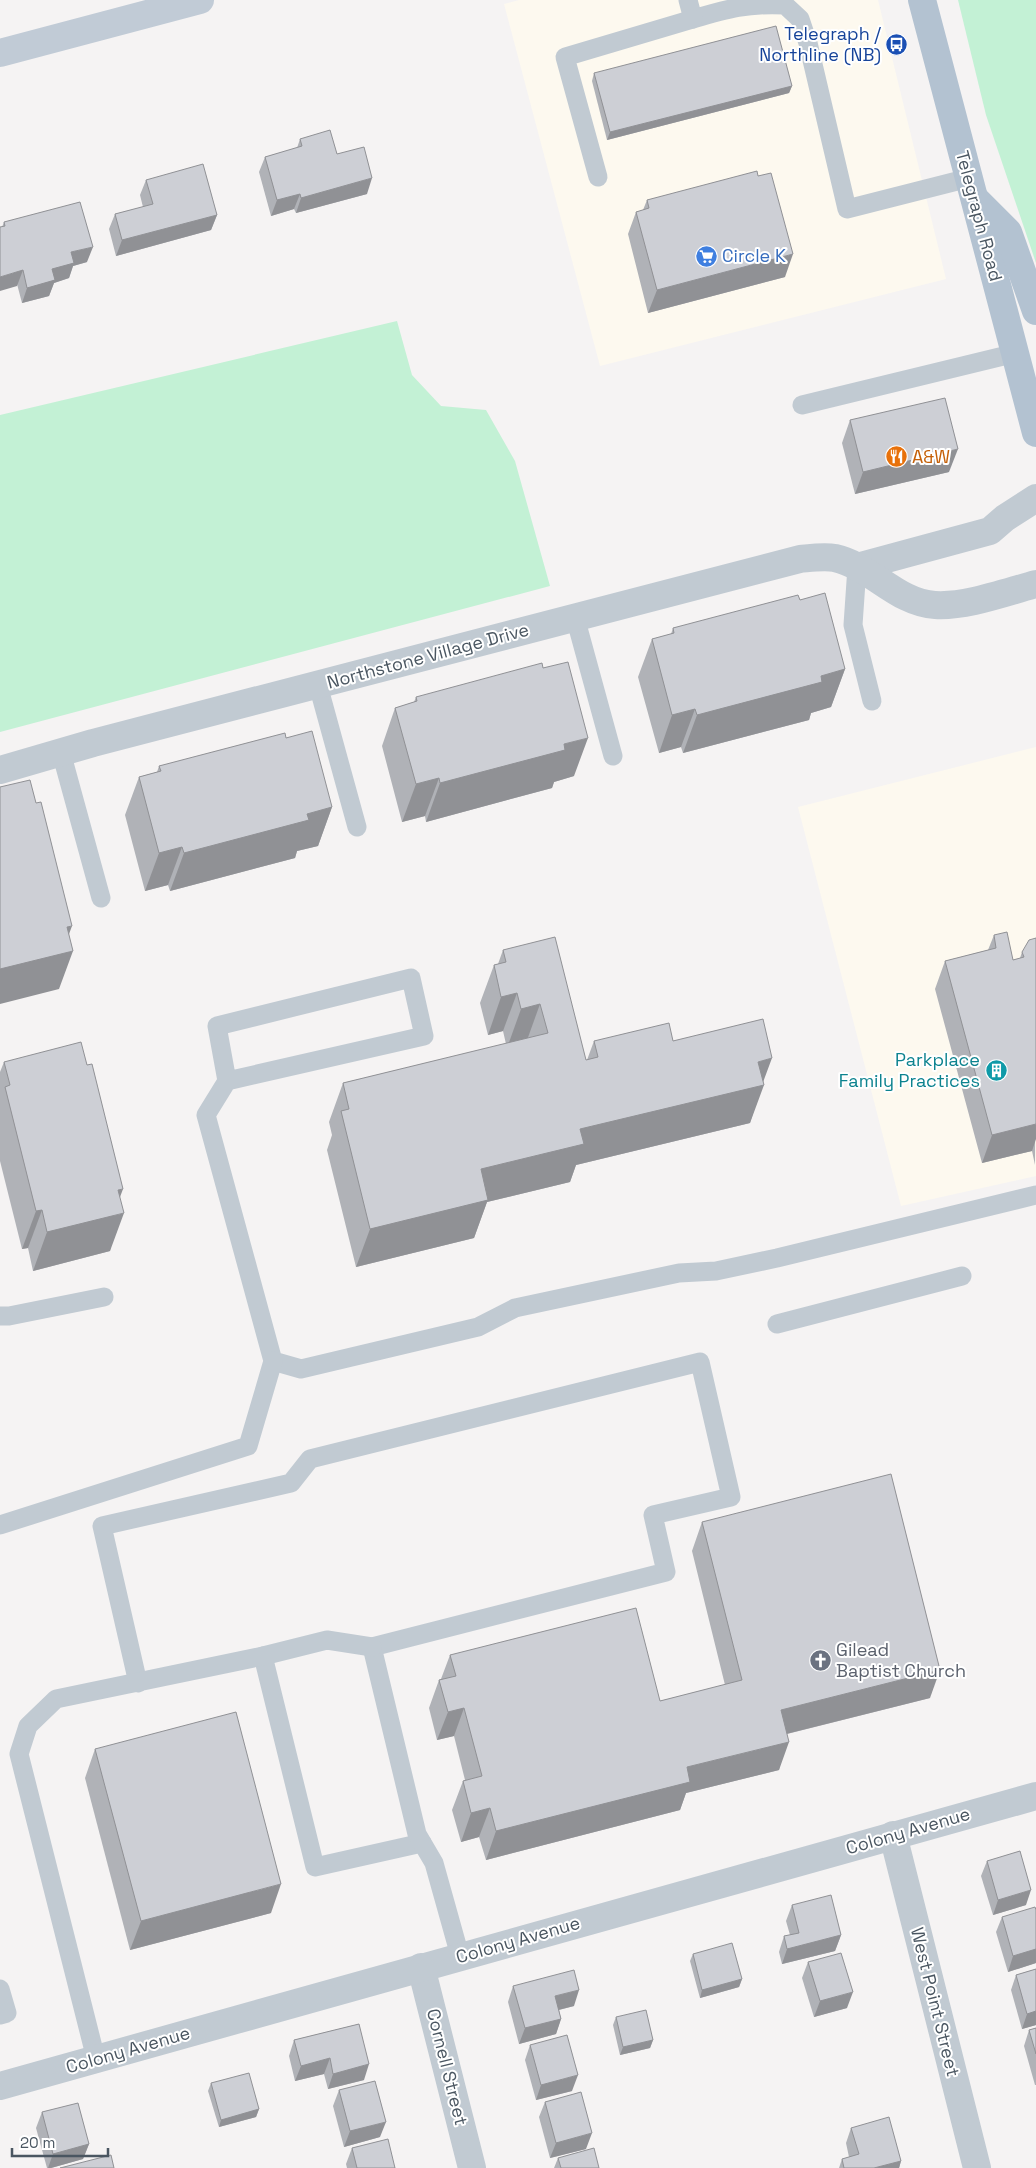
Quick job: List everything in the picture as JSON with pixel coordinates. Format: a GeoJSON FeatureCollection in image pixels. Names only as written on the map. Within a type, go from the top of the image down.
{"type":"FeatureCollection","features":[{"type":"Feature","properties":{"kind":"main road"},"geometry":{"type":"LineString","coordinates":[[0,52],[155,6],[200,0]]}},
{"type":"Feature","properties":{"kind":"main road","name":"Telegraph Road"},"geometry":{"type":"LineString","coordinates":[[922,0],[1036,432]]}},
{"type":"Feature","properties":{"kind":"main road"},"geometry":{"type":"LineString","coordinates":[[972,188],[1008,232],[1036,311]]}},
{"type":"Feature","properties":{"kind":"street"},"geometry":{"type":"LineString","coordinates":[[858,567],[990,531],[1005,518],[1036,498]]}},
{"type":"Feature","properties":{"kind":"street","name":"Northstone Village Drive"},"geometry":{"type":"LineString","coordinates":[[0,770],[61,752],[800,558],[834,558],[858,567],[911,599],[934,606],[966,602],[1036,584]]}},
{"type":"Feature","properties":{"kind":"street","name":"Colony Avenue"},"geometry":{"type":"LineString","coordinates":[[0,2086],[1036,1796]]}},
{"type":"Feature","properties":{"kind":"street","name":"West Point Street"},"geometry":{"type":"LineString","coordinates":[[893,1836],[977,2168]]}},
{"type":"Feature","properties":{"kind":"street","name":"Cornell Street"},"geometry":{"type":"LineString","coordinates":[[421,1967],[472,2168]]}},
{"type":"Feature","properties":{"kind":"lane"},"geometry":{"type":"LineString","coordinates":[[688,0],[693,19]]}},
{"type":"Feature","properties":{"kind":"lane"},"geometry":{"type":"LineString","coordinates":[[598,177],[564,57],[726,9],[757,4],[785,5],[800,19],[808,43],[847,209],[972,188]]}},
{"type":"Feature","properties":{"kind":"lane"},"geometry":{"type":"LineString","coordinates":[[802,405],[1016,353]]}},
{"type":"Feature","properties":{"kind":"lane"},"geometry":{"type":"LineString","coordinates":[[858,567],[853,625],[872,701]]}},
{"type":"Feature","properties":{"kind":"lane"},"geometry":{"type":"LineString","coordinates":[[575,617],[614,756]]}},
{"type":"Feature","properties":{"kind":"lane"},"geometry":{"type":"LineString","coordinates":[[318,685],[357,827]]}},
{"type":"Feature","properties":{"kind":"lane"},"geometry":{"type":"LineString","coordinates":[[61,752],[102,898]]}},
{"type":"Feature","properties":{"kind":"lane"},"geometry":{"type":"LineString","coordinates":[[0,1526],[248,1446],[273,1361],[206,1115],[227,1081],[217,1026],[411,978],[424,1036],[227,1081]]}},
{"type":"Feature","properties":{"kind":"lane"},"geometry":{"type":"LineString","coordinates":[[273,1361],[301,1369],[478,1327],[515,1308],[679,1273],[716,1271],[777,1258],[1036,1195]]}},
{"type":"Feature","properties":{"kind":"lane"},"geometry":{"type":"LineString","coordinates":[[777,1324],[962,1276]]}},
{"type":"Feature","properties":{"kind":"lane"},"geometry":{"type":"LineString","coordinates":[[0,1316],[9,1316],[104,1297]]}},
{"type":"Feature","properties":{"kind":"lane"},"geometry":{"type":"LineString","coordinates":[[96,2059],[19,1754],[28,1726],[56,1699],[138,1683],[262,1656],[326,1640],[372,1647],[666,1572],[653,1515],[731,1497],[700,1362],[310,1458],[291,1483],[102,1526],[138,1683]]}},
{"type":"Feature","properties":{"kind":"lane"},"geometry":{"type":"LineString","coordinates":[[372,1647],[417,1834],[434,1863],[460,1956]]}},
{"type":"Feature","properties":{"kind":"lane"},"geometry":{"type":"LineString","coordinates":[[262,1656],[315,1867],[422,1843]]}},
{"type":"Feature","properties":{"kind":"lane"},"geometry":{"type":"LineString","coordinates":[[0,1989],[7,2013],[0,2015]]}},
{"type":"Feature","properties":{"kind":"shaded area"},"geometry":{"type":"Polygon","coordinates":[[[519,0],[878,0],[946,279],[600,366],[504,4],[519,0]]]}},
{"type":"Feature","properties":{"kind":"shaded area"},"geometry":{"type":"Polygon","coordinates":[[[1036,747],[1036,1176],[901,1206],[798,807],[1036,747]]]}},
{"type":"Feature","properties":{"kind":"green space"},"geometry":{"type":"Polygon","coordinates":[[[958,0],[1036,0],[1036,263],[986,115],[958,0]]]}},
{"type":"Feature","properties":{"kind":"green space"},"geometry":{"type":"Polygon","coordinates":[[[397,321],[412,375],[441,406],[486,410],[515,461],[550,586],[0,732],[0,415],[397,321]]]}},
{"type":"Feature","properties":{"kind":"building"},"geometry":{"type":"Polygon","coordinates":[[[776,26],[792,86],[610,132],[594,73],[776,26]]]}},
{"type":"Feature","properties":{"kind":"building"},"geometry":{"type":"Polygon","coordinates":[[[330,130],[337,154],[364,147],[372,178],[301,198],[300,194],[277,200],[265,157],[302,146],[300,139],[330,130]]]}},
{"type":"Feature","properties":{"kind":"building"},"geometry":{"type":"Polygon","coordinates":[[[203,164],[217,215],[122,240],[115,214],[153,204],[146,180],[203,164]]]}},
{"type":"Feature","properties":{"kind":"building","name":"Circle K"},"geometry":{"type":"Polygon","coordinates":[[[757,171],[758,176],[771,173],[793,254],[657,290],[636,212],[649,208],[647,200],[757,171]]]}},
{"type":"Feature","properties":{"kind":"building"},"geometry":{"type":"Polygon","coordinates":[[[80,202],[93,247],[71,252],[74,263],[52,269],[55,280],[27,288],[23,270],[0,277],[0,227],[5,226],[4,222],[80,202]]]}},
{"type":"Feature","properties":{"kind":"building"},"geometry":{"type":"Polygon","coordinates":[[[945,398],[958,449],[863,472],[850,420],[945,398]]]}},
{"type":"Feature","properties":{"kind":"building"},"geometry":{"type":"Polygon","coordinates":[[[825,593],[845,669],[821,676],[822,682],[697,715],[695,709],[672,715],[652,639],[674,633],[673,628],[798,595],[800,600],[825,593]]]}},
{"type":"Feature","properties":{"kind":"building"},"geometry":{"type":"Polygon","coordinates":[[[568,662],[588,738],[564,744],[565,750],[440,783],[439,778],[416,784],[395,708],[417,701],[416,697],[542,663],[543,668],[568,662]]]}},
{"type":"Feature","properties":{"kind":"building"},"geometry":{"type":"Polygon","coordinates":[[[312,731],[332,807],[307,814],[309,820],[184,853],[182,847],[159,853],[139,777],[161,771],[159,766],[285,733],[286,738],[312,731]]]}},
{"type":"Feature","properties":{"kind":"building"},"geometry":{"type":"Polygon","coordinates":[[[30,780],[36,803],[41,802],[72,926],[67,927],[73,951],[0,969],[0,787],[30,780]]]}},
{"type":"Feature","properties":{"kind":"building","name":"Parkplace Family Practices"},"geometry":{"type":"Polygon","coordinates":[[[1007,932],[1013,960],[1024,957],[1022,952],[1029,940],[1036,938],[1036,1124],[992,1135],[945,961],[996,948],[994,935],[1007,932]]]}},
{"type":"Feature","properties":{"kind":"building"},"geometry":{"type":"Polygon","coordinates":[[[555,937],[586,1060],[598,1057],[594,1041],[669,1023],[673,1041],[763,1019],[772,1058],[758,1062],[764,1085],[580,1129],[584,1144],[481,1169],[488,1200],[370,1229],[341,1111],[349,1109],[343,1083],[548,1033],[540,1004],[521,1009],[517,993],[501,997],[494,965],[506,962],[503,950],[555,937]]]}},
{"type":"Feature","properties":{"kind":"building"},"geometry":{"type":"Polygon","coordinates":[[[81,1042],[87,1065],[92,1064],[123,1189],[118,1190],[124,1213],[47,1232],[42,1210],[36,1211],[5,1087],[10,1085],[4,1062],[81,1042]]]}},
{"type":"Feature","properties":{"kind":"building","name":"Gilead Baptist Church"},"geometry":{"type":"Polygon","coordinates":[[[891,1474],[940,1670],[781,1710],[789,1742],[687,1767],[690,1782],[496,1831],[490,1808],[471,1813],[463,1781],[482,1776],[464,1708],[448,1712],[439,1680],[456,1676],[450,1655],[636,1608],[660,1701],[742,1680],[702,1522],[891,1474]]]}},
{"type":"Feature","properties":{"kind":"building"},"geometry":{"type":"Polygon","coordinates":[[[236,1712],[281,1884],[141,1921],[95,1749],[236,1712]]]}},
{"type":"Feature","properties":{"kind":"building"},"geometry":{"type":"Polygon","coordinates":[[[1020,1851],[1031,1890],[998,1900],[987,1861],[1020,1851]]]}},
{"type":"Feature","properties":{"kind":"building"},"geometry":{"type":"Polygon","coordinates":[[[831,1895],[841,1935],[787,1949],[784,1936],[799,1933],[792,1905],[831,1895]]]}},
{"type":"Feature","properties":{"kind":"building"},"geometry":{"type":"Polygon","coordinates":[[[1035,1907],[1036,1949],[1013,1956],[1002,1917],[1035,1907]]]}},
{"type":"Feature","properties":{"kind":"building"},"geometry":{"type":"Polygon","coordinates":[[[732,1943],[742,1979],[702,1990],[693,1954],[732,1943]]]}},
{"type":"Feature","properties":{"kind":"building"},"geometry":{"type":"Polygon","coordinates":[[[841,1953],[853,1992],[820,2001],[808,1962],[841,1953]]]}},
{"type":"Feature","properties":{"kind":"building"},"geometry":{"type":"Polygon","coordinates":[[[1036,1969],[1036,2011],[1027,2014],[1016,1975],[1036,1969]]]}},
{"type":"Feature","properties":{"kind":"building"},"geometry":{"type":"Polygon","coordinates":[[[574,1970],[579,1990],[555,1996],[561,2019],[525,2028],[513,1986],[574,1970]]]}},
{"type":"Feature","properties":{"kind":"building"},"geometry":{"type":"Polygon","coordinates":[[[646,2010],[653,2040],[623,2047],[616,2017],[646,2010]]]}},
{"type":"Feature","properties":{"kind":"building"},"geometry":{"type":"Polygon","coordinates":[[[359,2024],[369,2064],[333,2074],[330,2058],[301,2066],[294,2040],[359,2024]]]}},
{"type":"Feature","properties":{"kind":"building"},"geometry":{"type":"Polygon","coordinates":[[[1036,2028],[1036,2054],[1029,2030],[1036,2028]]]}},
{"type":"Feature","properties":{"kind":"building"},"geometry":{"type":"Polygon","coordinates":[[[567,2035],[578,2075],[541,2085],[530,2045],[567,2035]]]}},
{"type":"Feature","properties":{"kind":"building"},"geometry":{"type":"Polygon","coordinates":[[[249,2073],[259,2109],[221,2120],[211,2083],[249,2073]]]}},
{"type":"Feature","properties":{"kind":"building"},"geometry":{"type":"Polygon","coordinates":[[[375,2081],[386,2122],[350,2131],[339,2090],[375,2081]]]}},
{"type":"Feature","properties":{"kind":"building"},"geometry":{"type":"Polygon","coordinates":[[[581,2092],[592,2133],[556,2143],[545,2102],[581,2092]]]}},
{"type":"Feature","properties":{"kind":"building"},"geometry":{"type":"Polygon","coordinates":[[[78,2103],[89,2144],[53,2154],[42,2112],[78,2103]]]}},
{"type":"Feature","properties":{"kind":"building"},"geometry":{"type":"Polygon","coordinates":[[[889,2117],[901,2161],[874,2168],[844,2168],[842,2159],[859,2154],[851,2128],[889,2117]]]}},
{"type":"Feature","properties":{"kind":"building"},"geometry":{"type":"Polygon","coordinates":[[[388,2139],[395,2168],[357,2168],[352,2148],[388,2139]]]}},
{"type":"Feature","properties":{"kind":"building"},"geometry":{"type":"Polygon","coordinates":[[[594,2148],[599,2168],[561,2168],[558,2158],[594,2148]]]}},
{"type":"Feature","properties":{"kind":"building"},"geometry":{"type":"Polygon","coordinates":[[[111,2155],[114,2168],[60,2168],[111,2155]]]}},
{"type":"Feature","properties":{"kind":"place","name":"Telegraph / Northline (NB)"},"geometry":{"type":"Point","coordinates":[897,44]}},
{"type":"Feature","properties":{"kind":"place","name":"Circle K"},"geometry":{"type":"Point","coordinates":[706,256]}},
{"type":"Feature","properties":{"kind":"place","name":"A&W"},"geometry":{"type":"Point","coordinates":[896,457]}},
{"type":"Feature","properties":{"kind":"place","name":"Parkplace Family Practices"},"geometry":{"type":"Point","coordinates":[996,1070]}},
{"type":"Feature","properties":{"kind":"place","name":"Gilead Baptist Church"},"geometry":{"type":"Point","coordinates":[820,1660]}}]}
